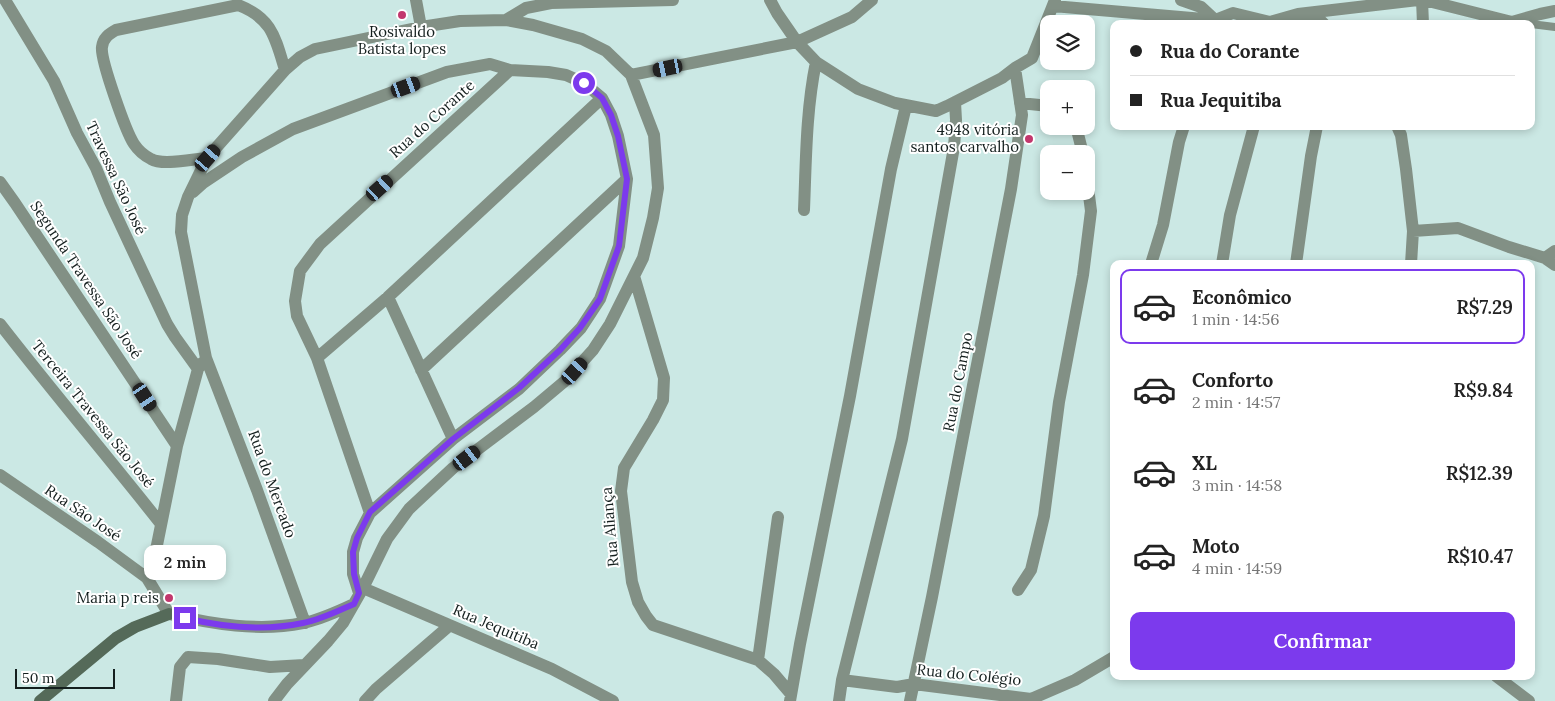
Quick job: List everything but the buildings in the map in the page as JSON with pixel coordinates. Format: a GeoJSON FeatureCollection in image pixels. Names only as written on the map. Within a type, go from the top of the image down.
{"type":"FeatureCollection","features":[{"type":"Feature","properties":{"kind":"street","name":"Travessa São José"},"geometry":{"type":"LineString","coordinates":[[6,0],[54,81],[168,324],[198,369]]}},
{"type":"Feature","properties":{"kind":"street"},"geometry":{"type":"LineString","coordinates":[[416,0],[422,27]]}},
{"type":"Feature","properties":{"kind":"street"},"geometry":{"type":"LineString","coordinates":[[506,20],[526,8],[552,3],[673,0]]}},
{"type":"Feature","properties":{"kind":"street"},"geometry":{"type":"LineString","coordinates":[[770,0],[797,42],[816,62],[858,89],[906,106],[936,111],[1002,78],[1032,58],[1054,3],[1225,19]]}},
{"type":"Feature","properties":{"kind":"street"},"geometry":{"type":"LineString","coordinates":[[631,76],[797,42],[852,17],[872,0]]}},
{"type":"Feature","properties":{"kind":"street"},"geometry":{"type":"LineString","coordinates":[[1182,0],[1225,19]]}},
{"type":"Feature","properties":{"kind":"street"},"geometry":{"type":"LineString","coordinates":[[1279,20],[1298,14],[1418,0]]}},
{"type":"Feature","properties":{"kind":"street"},"geometry":{"type":"LineString","coordinates":[[1423,20],[1423,0],[1506,20]]}},
{"type":"Feature","properties":{"kind":"street"},"geometry":{"type":"LineString","coordinates":[[274,701],[338,629],[359,595],[387,539],[409,509],[454,468],[565,381],[593,350],[610,324],[643,258],[658,188],[654,135],[631,76],[606,51],[582,39],[533,25],[506,20],[460,21],[315,49],[300,57],[284,70],[208,158],[158,162],[150,159],[135,145],[128,133],[108,78],[101,50],[106,37],[116,30],[238,5],[261,17],[278,45],[284,70]]}},
{"type":"Feature","properties":{"kind":"street"},"geometry":{"type":"LineString","coordinates":[[1525,20],[1555,11]]}},
{"type":"Feature","properties":{"kind":"street"},"geometry":{"type":"LineString","coordinates":[[1298,14],[1315,20]]}},
{"type":"Feature","properties":{"kind":"street"},"geometry":{"type":"LineString","coordinates":[[804,210],[807,135],[816,62]]}},
{"type":"Feature","properties":{"kind":"street"},"geometry":{"type":"LineString","coordinates":[[188,197],[203,183],[242,157],[293,129],[447,72],[490,64],[510,70],[566,75],[584,83],[602,98],[611,115],[618,136],[627,179],[619,246],[600,299],[580,328],[560,350],[519,388],[453,439],[370,512],[357,538],[353,552],[354,574],[359,595]]}},
{"type":"Feature","properties":{"kind":"street","name":"Rua do Campo"},"geometry":{"type":"LineString","coordinates":[[910,701],[932,597],[1009,198],[1022,115],[1015,68]]}},
{"type":"Feature","properties":{"kind":"street","name":"Rua do Corante"},"geometry":{"type":"LineString","coordinates":[[370,512],[317,358],[297,316],[295,301],[300,271],[320,244],[510,70]]}},
{"type":"Feature","properties":{"kind":"street"},"geometry":{"type":"LineString","coordinates":[[317,358],[388,297],[602,98]]}},
{"type":"Feature","properties":{"kind":"street"},"geometry":{"type":"LineString","coordinates":[[839,701],[842,680],[902,439],[954,147],[955,102]]}},
{"type":"Feature","properties":{"kind":"street"},"geometry":{"type":"LineString","coordinates":[[1020,103],[1040,105]]}},
{"type":"Feature","properties":{"kind":"street"},"geometry":{"type":"LineString","coordinates":[[791,698],[850,396],[891,169],[906,106]]}},
{"type":"Feature","properties":{"kind":"street"},"geometry":{"type":"LineString","coordinates":[[1152,260],[1163,224],[1183,130]]}},
{"type":"Feature","properties":{"kind":"street"},"geometry":{"type":"LineString","coordinates":[[1223,260],[1230,215],[1253,130]]}},
{"type":"Feature","properties":{"kind":"street"},"geometry":{"type":"LineString","coordinates":[[1297,260],[1316,130]]}},
{"type":"Feature","properties":{"kind":"street"},"geometry":{"type":"LineString","coordinates":[[1401,130],[1412,231],[1411,260]]}},
{"type":"Feature","properties":{"kind":"street","name":"Rua do Mercado"},"geometry":{"type":"LineString","coordinates":[[208,158],[188,197],[182,215],[181,232],[206,358],[258,490],[305,623]]}},
{"type":"Feature","properties":{"kind":"street"},"geometry":{"type":"LineString","coordinates":[[421,370],[627,179]]}},
{"type":"Feature","properties":{"kind":"street","name":"Segunda Travessa São José"},"geometry":{"type":"LineString","coordinates":[[0,182],[178,446]]}},
{"type":"Feature","properties":{"kind":"street"},"geometry":{"type":"LineString","coordinates":[[1018,590],[1031,570],[1044,516],[1059,402],[1083,275],[1091,211],[1090,200]]}},
{"type":"Feature","properties":{"kind":"street"},"geometry":{"type":"LineString","coordinates":[[1412,231],[1458,228],[1508,247],[1552,258]]}},
{"type":"Feature","properties":{"kind":"street","name":"Rua Aliança"},"geometry":{"type":"LineString","coordinates":[[634,276],[664,378],[663,400],[654,420],[624,468],[622,475],[622,507],[634,592],[638,602],[654,625],[758,660],[774,674],[791,698]]}},
{"type":"Feature","properties":{"kind":"street"},"geometry":{"type":"LineString","coordinates":[[388,297],[453,439]]}},
{"type":"Feature","properties":{"kind":"street","name":"Terceira Travessa São José"},"geometry":{"type":"LineString","coordinates":[[0,324],[161,524]]}},
{"type":"Feature","properties":{"kind":"street"},"geometry":{"type":"LineString","coordinates":[[169,614],[147,578],[198,369],[206,358]]}},
{"type":"Feature","properties":{"kind":"street","name":"Rua São José"},"geometry":{"type":"LineString","coordinates":[[0,475],[147,578]]}},
{"type":"Feature","properties":{"kind":"street"},"geometry":{"type":"LineString","coordinates":[[758,660],[778,517]]}},
{"type":"Feature","properties":{"kind":"street"},"geometry":{"type":"LineString","coordinates":[[40,701],[116,638],[169,614],[201,622],[270,628],[305,623],[359,595]]}},
{"type":"Feature","properties":{"kind":"street","name":"Rua Jequitiba"},"geometry":{"type":"LineString","coordinates":[[359,595],[450,626],[552,669],[613,701]]}},
{"type":"Feature","properties":{"kind":"street"},"geometry":{"type":"LineString","coordinates":[[365,701],[376,689],[450,626]]}},
{"type":"Feature","properties":{"kind":"street"},"geometry":{"type":"LineString","coordinates":[[176,701],[180,667],[188,657],[195,656],[270,667],[304,665]]}},
{"type":"Feature","properties":{"kind":"street","name":"Rua do Colégio"},"geometry":{"type":"LineString","coordinates":[[842,680],[897,687],[914,684],[1031,700],[1075,680],[1110,659]]}},
{"type":"Feature","properties":{"kind":"street"},"geometry":{"type":"LineString","coordinates":[[1501,680],[1529,701]]}},
{"type":"Feature","properties":{"kind":"lane"},"geometry":{"type":"LineString","coordinates":[[1535,24],[1555,27]]}},
{"type":"Feature","properties":{"kind":"place","name":"Rosivaldo Batista lopes"},"geometry":{"type":"Point","coordinates":[402,15]}},
{"type":"Feature","properties":{"kind":"place","name":"4948 vitória santos carvalho"},"geometry":{"type":"Point","coordinates":[1029,139]}},
{"type":"Feature","properties":{"kind":"place","name":"Maria p reis"},"geometry":{"type":"Point","coordinates":[169,598]}},
{"type":"Feature","properties":{"kind":"route"},"geometry":{"type":"LineString","coordinates":[[185,618],[201,622],[270,628],[305,623],[354,604],[359,593],[354,574],[353,552],[357,538],[370,512],[453,439],[519,388],[560,350],[580,328],[600,299],[619,246],[627,179],[618,136],[611,115],[602,98],[584,83]]}}]}
